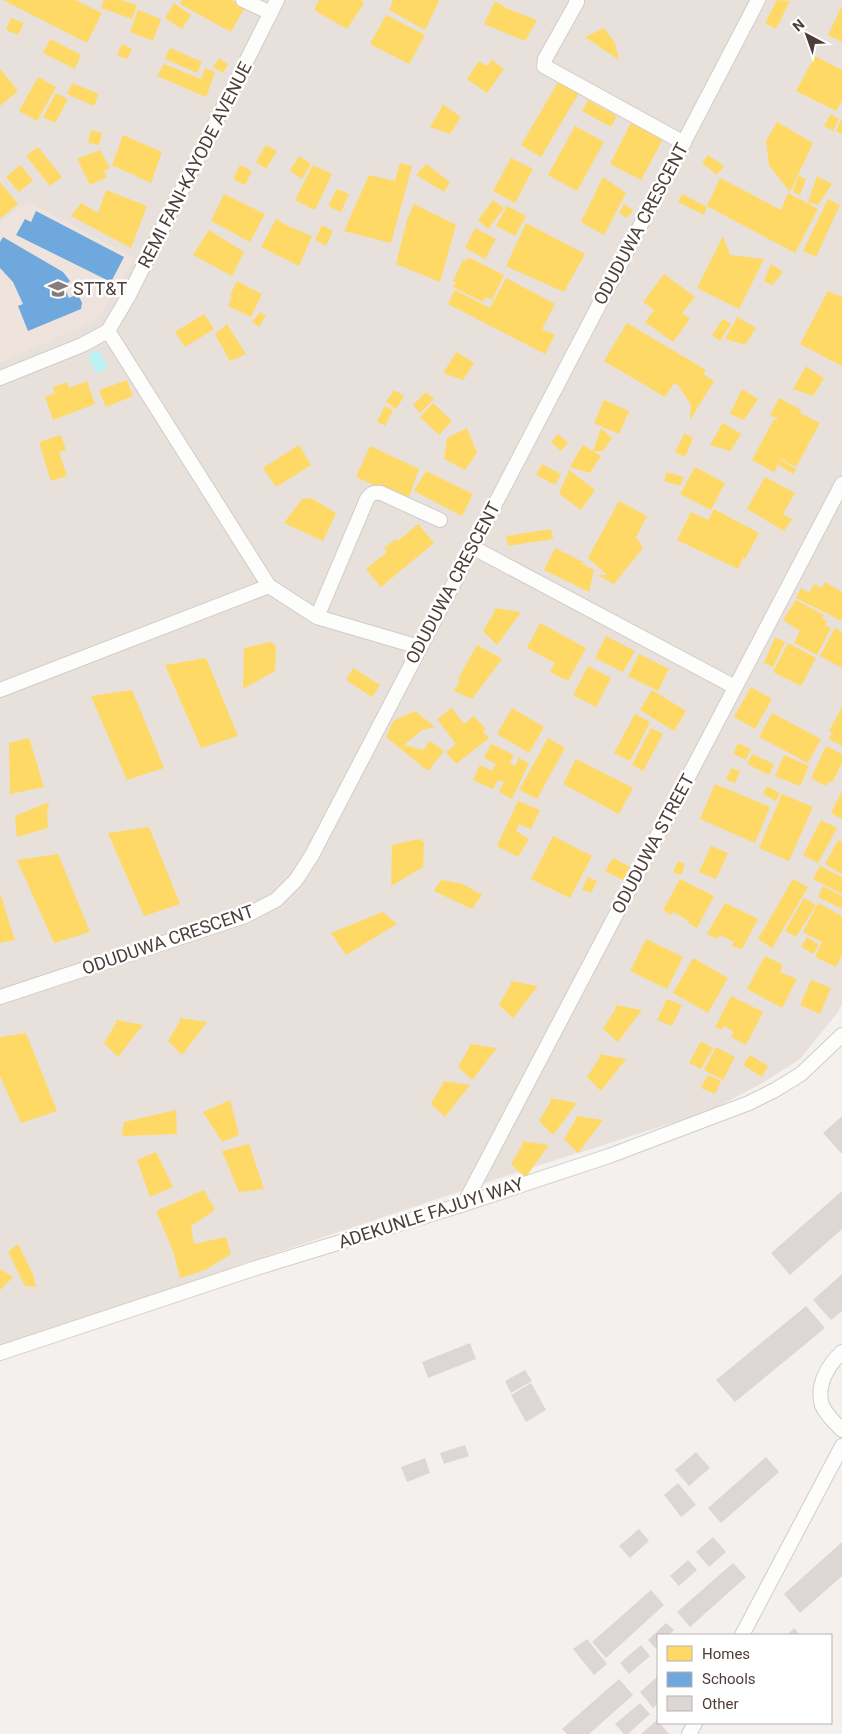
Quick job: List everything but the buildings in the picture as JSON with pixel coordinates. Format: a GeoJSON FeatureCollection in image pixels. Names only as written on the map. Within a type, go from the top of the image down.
{"type":"FeatureCollection","features":[{"type":"Feature","properties":{"kind":"street"},"geometry":{"type":"LineString","coordinates":[[243,0],[271,13]]}},
{"type":"Feature","properties":{"kind":"street","name":"REMI FANI-KAYODE AVENUE"},"geometry":{"type":"LineString","coordinates":[[108,331],[128,298],[278,0]]}},
{"type":"Feature","properties":{"kind":"street"},"geometry":{"type":"LineString","coordinates":[[576,0],[577,2],[544,66],[684,143]]}},
{"type":"Feature","properties":{"kind":"street","name":"ODUDUWA CRESCENT"},"geometry":{"type":"LineString","coordinates":[[0,997],[245,916],[276,900],[296,880],[312,855],[758,0]]}},
{"type":"Feature","properties":{"kind":"street"},"geometry":{"type":"LineString","coordinates":[[0,378],[82,345],[108,331],[269,586],[318,616],[420,647]]}},
{"type":"Feature","properties":{"kind":"street","name":"ODUDUWA STREET"},"geometry":{"type":"LineString","coordinates":[[464,1204],[842,484]]}},
{"type":"Feature","properties":{"kind":"street"},"geometry":{"type":"LineString","coordinates":[[318,616],[370,495],[375,492],[381,493],[440,520]]}},
{"type":"Feature","properties":{"kind":"street"},"geometry":{"type":"LineString","coordinates":[[472,547],[735,687]]}},
{"type":"Feature","properties":{"kind":"street"},"geometry":{"type":"LineString","coordinates":[[0,690],[269,586]]}},
{"type":"Feature","properties":{"kind":"street","name":"ADEKUNLE FAJUYI WAY"},"geometry":{"type":"LineString","coordinates":[[0,1353],[253,1269],[464,1204],[609,1156],[749,1103],[775,1090],[801,1074],[842,1035]]}},
{"type":"Feature","properties":{"kind":"street"},"geometry":{"type":"LineString","coordinates":[[842,1352],[833,1360],[823,1377],[822,1405],[842,1430]]}},
{"type":"Feature","properties":{"kind":"street"},"geometry":{"type":"LineString","coordinates":[[743,1634],[842,1446]]}},
{"type":"Feature","properties":{"kind":"shaded area"},"geometry":{"type":"Polygon","coordinates":[[[0,0],[842,0],[842,1004],[838,1012],[800,1059],[764,1082],[710,1111],[509,1175],[0,1345],[0,0]]]}},
{"type":"Feature","properties":{"kind":"shaded area","name":"STT&T"},"geometry":{"type":"Polygon","coordinates":[[[28,202],[135,258],[97,320],[0,363],[0,222],[28,202]]]}},
{"type":"Feature","properties":{"kind":"water"},"geometry":{"type":"Polygon","coordinates":[[[99,350],[107,368],[96,373],[88,355],[99,350]]]}},
{"type":"Feature","properties":{"kind":"place","name":"STT&T"},"geometry":{"type":"Point","coordinates":[58,289]}}]}
